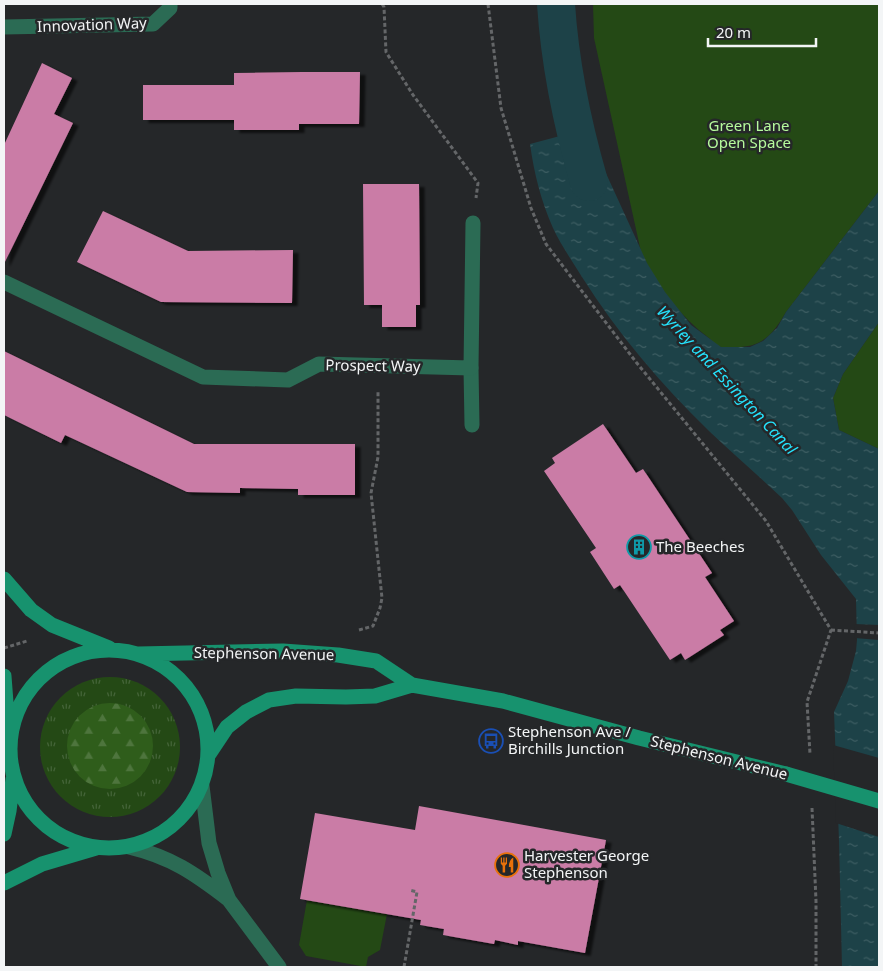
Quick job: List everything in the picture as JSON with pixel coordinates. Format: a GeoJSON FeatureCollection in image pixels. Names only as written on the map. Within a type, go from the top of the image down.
{"type":"FeatureCollection","features":[{"type":"Feature","properties":{"kind":"street","name":"Innovation Way"},"geometry":{"type":"LineString","coordinates":[[4,27],[153,24],[170,8],[170,4]]}},
{"type":"Feature","properties":{"kind":"street"},"geometry":{"type":"LineString","coordinates":[[472,425],[473,223]]}},
{"type":"Feature","properties":{"kind":"street","name":"Prospect Way"},"geometry":{"type":"LineString","coordinates":[[4,282],[203,377],[288,380],[319,364],[471,368]]}},
{"type":"Feature","properties":{"kind":"street"},"geometry":{"type":"LineString","coordinates":[[4,579],[31,610],[52,625],[113,649],[138,654],[168,668],[191,692],[206,721],[209,754],[202,786],[185,814],[160,835],[129,847]]}},
{"type":"Feature","properties":{"kind":"street"},"geometry":{"type":"LineString","coordinates":[[9,753],[14,720],[28,691],[51,668],[81,653],[113,649]]}},
{"type":"Feature","properties":{"kind":"street","name":"Stephenson Avenue"},"geometry":{"type":"LineString","coordinates":[[138,654],[283,651],[338,655],[376,661],[412,685],[503,701],[639,738],[786,774],[879,801]]}},
{"type":"Feature","properties":{"kind":"street"},"geometry":{"type":"LineString","coordinates":[[4,676],[9,753],[13,776],[23,799],[38,819],[64,838],[96,848]]}},
{"type":"Feature","properties":{"kind":"street","name":"Stephenson Avenue"},"geometry":{"type":"LineString","coordinates":[[209,754],[227,727],[246,712],[269,700],[296,696],[375,696],[412,685]]}},
{"type":"Feature","properties":{"kind":"street"},"geometry":{"type":"LineString","coordinates":[[4,834],[13,776]]}},
{"type":"Feature","properties":{"kind":"street"},"geometry":{"type":"LineString","coordinates":[[202,786],[209,843],[229,900],[279,967]]}},
{"type":"Feature","properties":{"kind":"street"},"geometry":{"type":"LineString","coordinates":[[4,883],[42,864],[96,848],[129,847],[153,853],[186,868],[229,900]]}},
{"type":"Feature","properties":{"kind":"path"},"geometry":{"type":"LineString","coordinates":[[382,4],[384,7],[386,52],[412,95],[478,183],[473,223]]}},
{"type":"Feature","properties":{"kind":"path"},"geometry":{"type":"LineString","coordinates":[[488,4],[501,108],[531,208],[546,244],[636,362],[766,521],[831,630],[879,633]]}},
{"type":"Feature","properties":{"kind":"path"},"geometry":{"type":"LineString","coordinates":[[338,655],[341,636],[372,626],[382,598],[371,494],[378,457],[379,366]]}},
{"type":"Feature","properties":{"kind":"path"},"geometry":{"type":"LineString","coordinates":[[404,967],[417,892],[409,890]]}},
{"type":"Feature","properties":{"kind":"green space","name":"Green Lane Open Space"},"geometry":{"type":"Polygon","coordinates":[[[593,4],[879,4],[879,191],[772,333],[760,342],[753,345],[729,348],[716,345],[688,320],[670,299],[654,276],[641,252],[594,38],[593,4]]]}},
{"type":"Feature","properties":{"kind":"green space"},"geometry":{"type":"Polygon","coordinates":[[[879,322],[879,449],[839,430],[833,398],[843,374],[879,322]]]}},
{"type":"Feature","properties":{"kind":"green space"},"geometry":{"type":"Polygon","coordinates":[[[110,677],[137,682],[159,698],[175,720],[180,747],[175,774],[159,796],[137,812],[110,817],[83,812],[61,796],[45,774],[40,747],[45,720],[61,698],[83,682],[110,677]]]}},
{"type":"Feature","properties":{"kind":"green space"},"geometry":{"type":"Polygon","coordinates":[[[110,703],[126,707],[140,716],[149,730],[153,746],[149,762],[140,776],[126,785],[110,789],[94,785],[80,776],[71,762],[67,746],[71,730],[80,716],[94,707],[110,703]]]}},
{"type":"Feature","properties":{"kind":"green space"},"geometry":{"type":"Polygon","coordinates":[[[307,900],[387,914],[380,950],[368,957],[366,967],[306,956],[299,945],[307,900]]]}},
{"type":"Feature","properties":{"kind":"water"},"geometry":{"type":"Polygon","coordinates":[[[592,130],[604,169],[647,263],[665,292],[691,325],[721,347],[750,347],[763,341],[777,328],[786,312],[879,191],[879,322],[843,374],[833,398],[839,430],[879,449],[879,967],[842,967],[834,712],[848,681],[856,651],[856,599],[821,555],[782,498],[709,431],[641,358],[596,298],[560,241],[553,228],[542,197],[530,144],[575,132],[592,130]]]}},
{"type":"Feature","properties":{"kind":"pier"},"geometry":{"type":"Polygon","coordinates":[[[854,624],[879,625],[879,640],[855,638],[854,624]]]}},
{"type":"Feature","properties":{"kind":"pier"},"geometry":{"type":"Polygon","coordinates":[[[833,745],[879,758],[879,837],[836,823],[833,745]]]}},
{"type":"Feature","properties":{"kind":"building"},"geometry":{"type":"Polygon","coordinates":[[[42,63],[72,78],[54,114],[73,123],[4,264],[4,145],[42,63]]]}},
{"type":"Feature","properties":{"kind":"building"},"geometry":{"type":"Polygon","coordinates":[[[360,72],[359,124],[299,124],[299,130],[234,130],[234,120],[143,120],[143,85],[234,85],[234,73],[360,72]]]}},
{"type":"Feature","properties":{"kind":"building"},"geometry":{"type":"Polygon","coordinates":[[[363,184],[419,184],[420,305],[416,305],[416,327],[382,327],[382,305],[364,305],[363,184]]]}},
{"type":"Feature","properties":{"kind":"building"},"geometry":{"type":"Polygon","coordinates":[[[103,211],[188,251],[293,250],[292,303],[161,302],[77,262],[103,211]]]}},
{"type":"Feature","properties":{"kind":"building"},"geometry":{"type":"Polygon","coordinates":[[[4,351],[194,444],[355,444],[355,495],[298,495],[298,489],[240,488],[240,493],[187,492],[65,435],[61,443],[4,415],[4,351]]]}},
{"type":"Feature","properties":{"kind":"building","name":"The Beeches"},"geometry":{"type":"Polygon","coordinates":[[[603,424],[636,473],[643,469],[712,573],[705,577],[734,621],[720,630],[724,635],[685,660],[681,653],[670,660],[620,585],[614,589],[590,552],[596,548],[544,471],[555,463],[552,458],[603,424]]]}},
{"type":"Feature","properties":{"kind":"building","name":"Harvester George Stephenson"},"geometry":{"type":"Polygon","coordinates":[[[419,806],[606,840],[585,953],[518,941],[518,945],[495,940],[494,944],[443,935],[444,929],[420,925],[421,920],[300,899],[315,813],[415,830],[419,806]]]}},
{"type":"Feature","properties":{"kind":"waterway","name":"Wyrley and Essington Canal"},"geometry":{"type":"LineString","coordinates":[[556,4],[560,49],[568,94],[589,182]]}},
{"type":"Feature","properties":{"kind":"place","name":"The Beeches"},"geometry":{"type":"Point","coordinates":[639,547]}},
{"type":"Feature","properties":{"kind":"place","name":"Stephenson Ave / Birchills Junction"},"geometry":{"type":"Point","coordinates":[491,741]}},
{"type":"Feature","properties":{"kind":"place","name":"Harvester George Stephenson"},"geometry":{"type":"Point","coordinates":[507,865]}}]}
